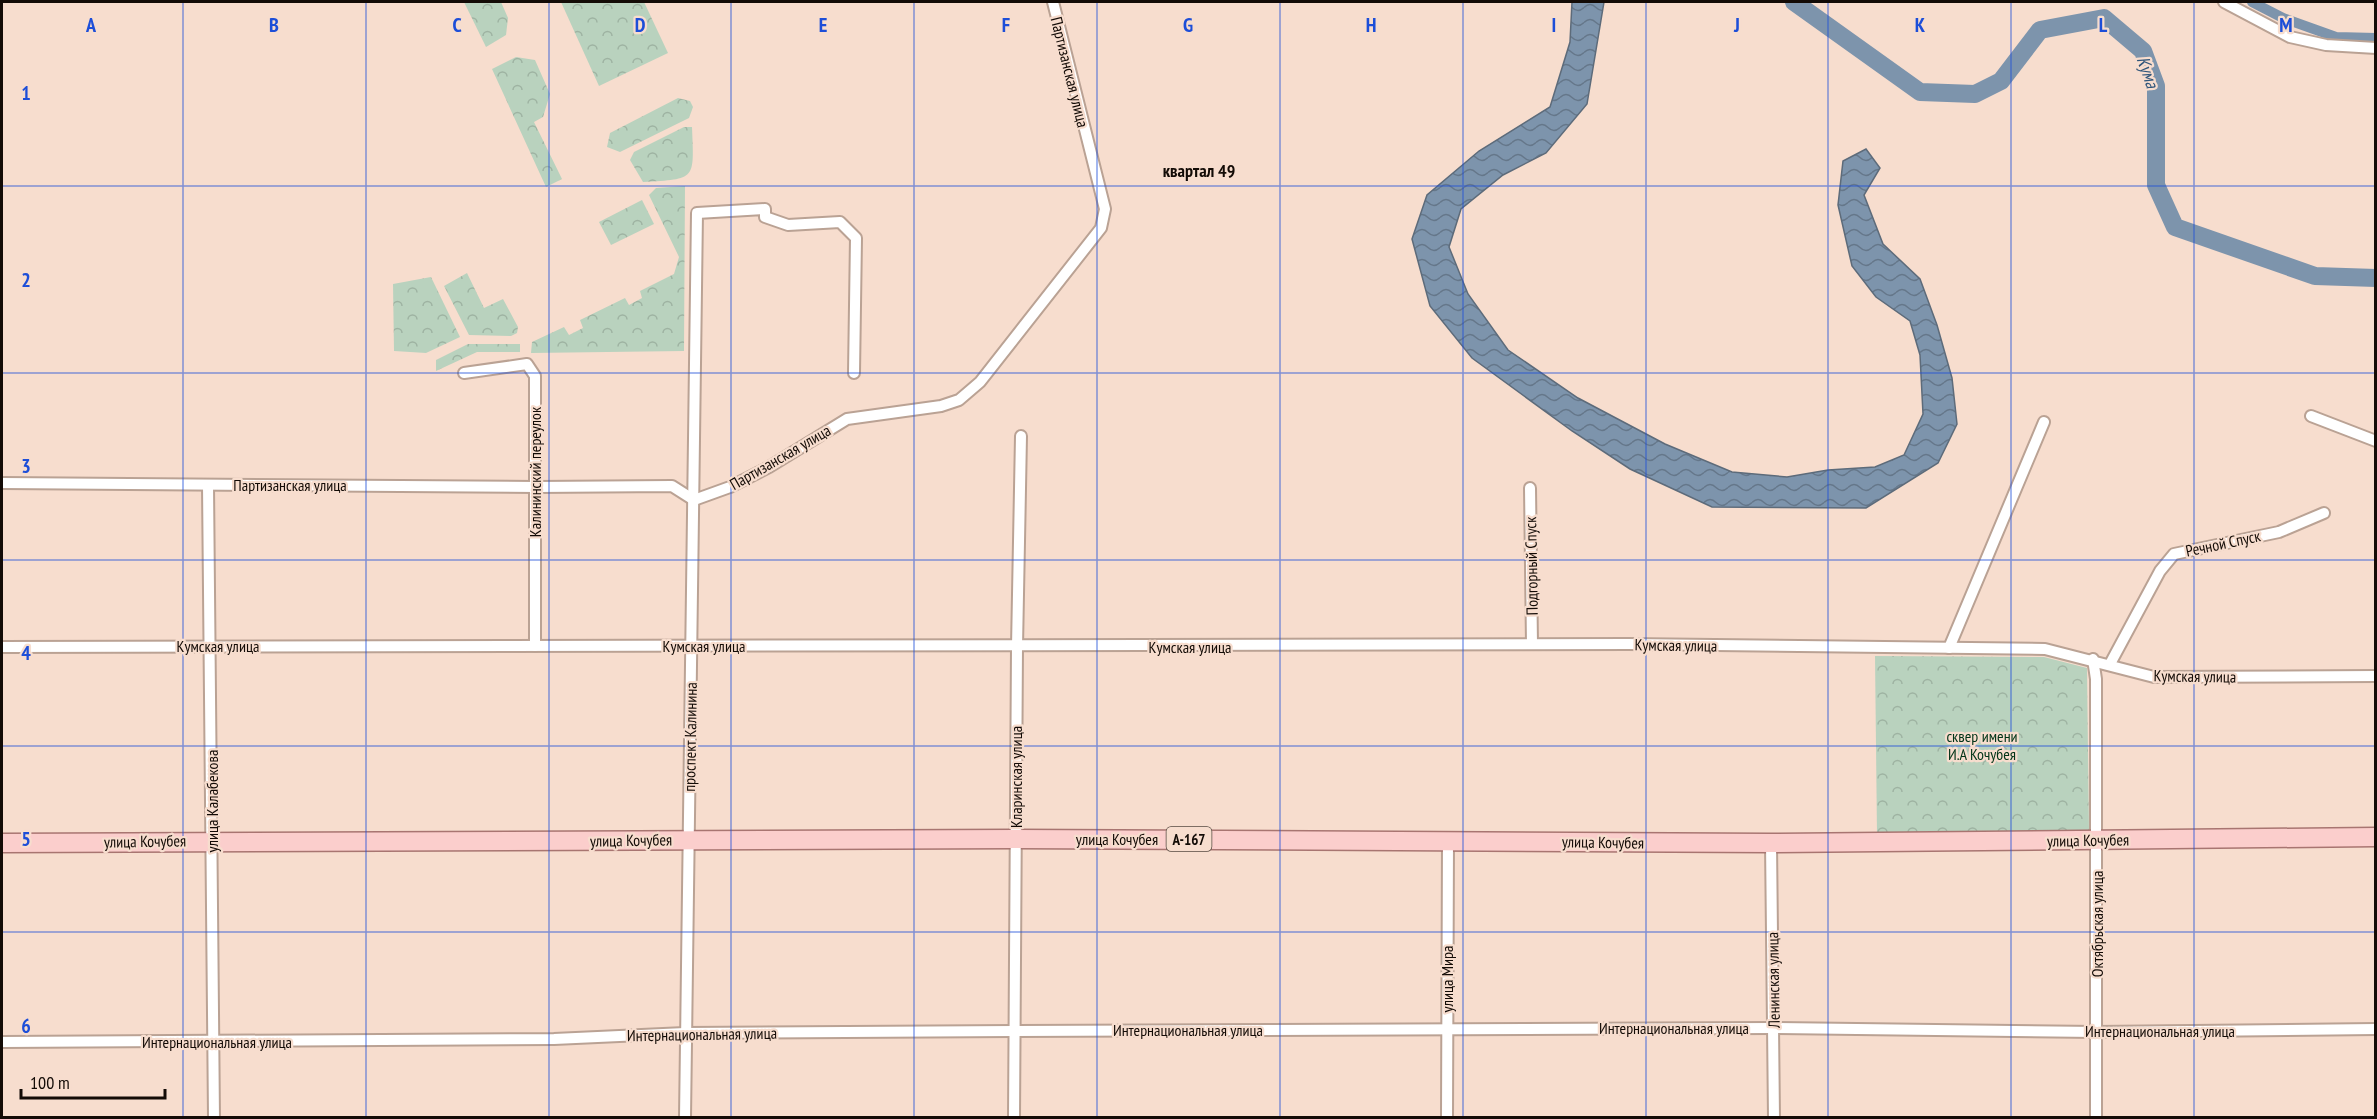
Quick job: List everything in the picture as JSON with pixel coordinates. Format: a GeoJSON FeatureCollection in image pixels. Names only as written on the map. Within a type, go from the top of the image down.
{"type":"FeatureCollection","features":[{"type":"Feature","properties":{"kind":"main road","name":"улица Кочубея"},"geometry":{"type":"LineString","coordinates":[[2,843],[688,839],[1448,840],[1771,843],[2376,837]]}},
{"type":"Feature","properties":{"kind":"street","name":"Партизанская улица"},"geometry":{"type":"LineString","coordinates":[[2,483],[672,486],[694,500],[730,487],[759,472],[847,419],[866,414],[941,406],[959,400],[980,382],[1101,228],[1106,209],[1053,2]]}},
{"type":"Feature","properties":{"kind":"street"},"geometry":{"type":"LineString","coordinates":[[2224,2],[2290,38],[2326,45],[2376,48]]}},
{"type":"Feature","properties":{"kind":"street","name":"проспект Калинина"},"geometry":{"type":"LineString","coordinates":[[685,1118],[697,213],[765,209],[765,217],[788,225],[840,222],[856,238],[854,374]]}},
{"type":"Feature","properties":{"kind":"street","name":"Калининский переулок"},"geometry":{"type":"LineString","coordinates":[[464,373],[527,364],[535,376],[535,646]]}},
{"type":"Feature","properties":{"kind":"street"},"geometry":{"type":"LineString","coordinates":[[2311,416],[2376,441]]}},
{"type":"Feature","properties":{"kind":"street"},"geometry":{"type":"LineString","coordinates":[[1949,648],[2044,422]]}},
{"type":"Feature","properties":{"kind":"street","name":"Кларинская улица"},"geometry":{"type":"LineString","coordinates":[[1014,1118],[1017,647],[1021,436]]}},
{"type":"Feature","properties":{"kind":"street","name":"улица Калабекова"},"geometry":{"type":"LineString","coordinates":[[208,485],[214,1118]]}},
{"type":"Feature","properties":{"kind":"street","name":"Подгорный Спуск"},"geometry":{"type":"LineString","coordinates":[[1530,488],[1532,644]]}},
{"type":"Feature","properties":{"kind":"street","name":"Речной Спуск"},"geometry":{"type":"LineString","coordinates":[[2110,664],[2160,570],[2174,554],[2280,532],[2324,513]]}},
{"type":"Feature","properties":{"kind":"street","name":"Кумская улица"},"geometry":{"type":"LineString","coordinates":[[2,647],[1017,647],[1532,644],[2045,649],[2093,659],[2154,677],[2376,676]]}},
{"type":"Feature","properties":{"kind":"street","name":"Октябрьская улица"},"geometry":{"type":"LineString","coordinates":[[2093,659],[2096,679],[2096,1118]]}},
{"type":"Feature","properties":{"kind":"street","name":"улица Мира"},"geometry":{"type":"LineString","coordinates":[[1447,1118],[1448,840]]}},
{"type":"Feature","properties":{"kind":"street","name":"Ленинская улица"},"geometry":{"type":"LineString","coordinates":[[1771,843],[1774,1118]]}},
{"type":"Feature","properties":{"kind":"street","name":"Интернациональная улица"},"geometry":{"type":"LineString","coordinates":[[2,1041],[554,1039],[685,1033],[1014,1031],[1774,1028],[2096,1032],[2376,1029]]}},
{"type":"Feature","properties":{"kind":"green space"},"geometry":{"type":"Polygon","coordinates":[[[464,2],[501,2],[508,18],[506,35],[486,47],[464,2]]]}},
{"type":"Feature","properties":{"kind":"green space"},"geometry":{"type":"Polygon","coordinates":[[[561,2],[644,2],[668,53],[599,86],[561,2]]]}},
{"type":"Feature","properties":{"kind":"green space"},"geometry":{"type":"Polygon","coordinates":[[[516,57],[535,60],[550,94],[543,117],[534,122],[562,179],[546,187],[492,69],[516,57]]]}},
{"type":"Feature","properties":{"kind":"green space"},"geometry":{"type":"Polygon","coordinates":[[[678,98],[690,101],[693,107],[689,118],[620,152],[607,147],[610,133],[678,98]]]}},
{"type":"Feature","properties":{"kind":"green space"},"geometry":{"type":"Polygon","coordinates":[[[684,127],[692,127],[693,158],[692,167],[688,173],[674,180],[643,182],[630,160],[634,152],[684,127]]]}},
{"type":"Feature","properties":{"kind":"green space"},"geometry":{"type":"Polygon","coordinates":[[[685,186],[684,351],[531,353],[532,342],[564,327],[569,335],[583,328],[580,320],[625,298],[629,305],[642,298],[640,291],[674,274],[679,257],[649,195],[656,188],[685,186]]]}},
{"type":"Feature","properties":{"kind":"green space"},"geometry":{"type":"Polygon","coordinates":[[[642,200],[654,224],[611,245],[599,222],[642,200]]]}},
{"type":"Feature","properties":{"kind":"green space"},"geometry":{"type":"Polygon","coordinates":[[[467,273],[484,308],[503,299],[518,327],[517,333],[511,336],[469,335],[444,286],[467,273]]]}},
{"type":"Feature","properties":{"kind":"green space"},"geometry":{"type":"Polygon","coordinates":[[[431,277],[460,337],[426,353],[394,351],[393,284],[431,277]]]}},
{"type":"Feature","properties":{"kind":"green space"},"geometry":{"type":"Polygon","coordinates":[[[468,344],[520,344],[520,352],[477,352],[436,371],[436,360],[468,344]]]}},
{"type":"Feature","properties":{"kind":"green space","name":"сквер имени И.А Кочубея"},"geometry":{"type":"Polygon","coordinates":[[[1875,656],[2044,657],[2087,668],[2089,833],[1877,835],[1875,656]]]}},
{"type":"Feature","properties":{"kind":"water"},"geometry":{"type":"Polygon","coordinates":[[[1572,2],[1604,2],[1587,104],[1546,153],[1503,175],[1461,209],[1449,247],[1468,294],[1508,350],[1578,398],[1665,444],[1732,472],[1787,477],[1828,470],[1875,467],[1904,455],[1923,414],[1920,355],[1910,321],[1876,297],[1852,266],[1838,205],[1843,161],[1866,149],[1880,168],[1864,195],[1883,244],[1920,279],[1937,325],[1952,378],[1957,424],[1938,463],[1866,508],[1712,507],[1630,469],[1572,431],[1472,358],[1430,306],[1412,239],[1427,195],[1479,151],[1550,107],[1570,42],[1572,2]]]}},
{"type":"Feature","properties":{"kind":"waterway","name":"Кума"},"geometry":{"type":"LineString","coordinates":[[1794,2],[1920,92],[1975,94],[2001,81],[2040,30],[2104,18],[2143,51],[2156,86],[2156,185],[2175,227],[2315,276],[2376,278]]}},
{"type":"Feature","properties":{"kind":"waterway"},"geometry":{"type":"LineString","coordinates":[[2252,2],[2283,18],[2336,37],[2376,38]]}},
{"type":"Feature","properties":{"kind":"district","name":"квартал 49"},"geometry":{"type":"Point","coordinates":[1199,170]}}]}
